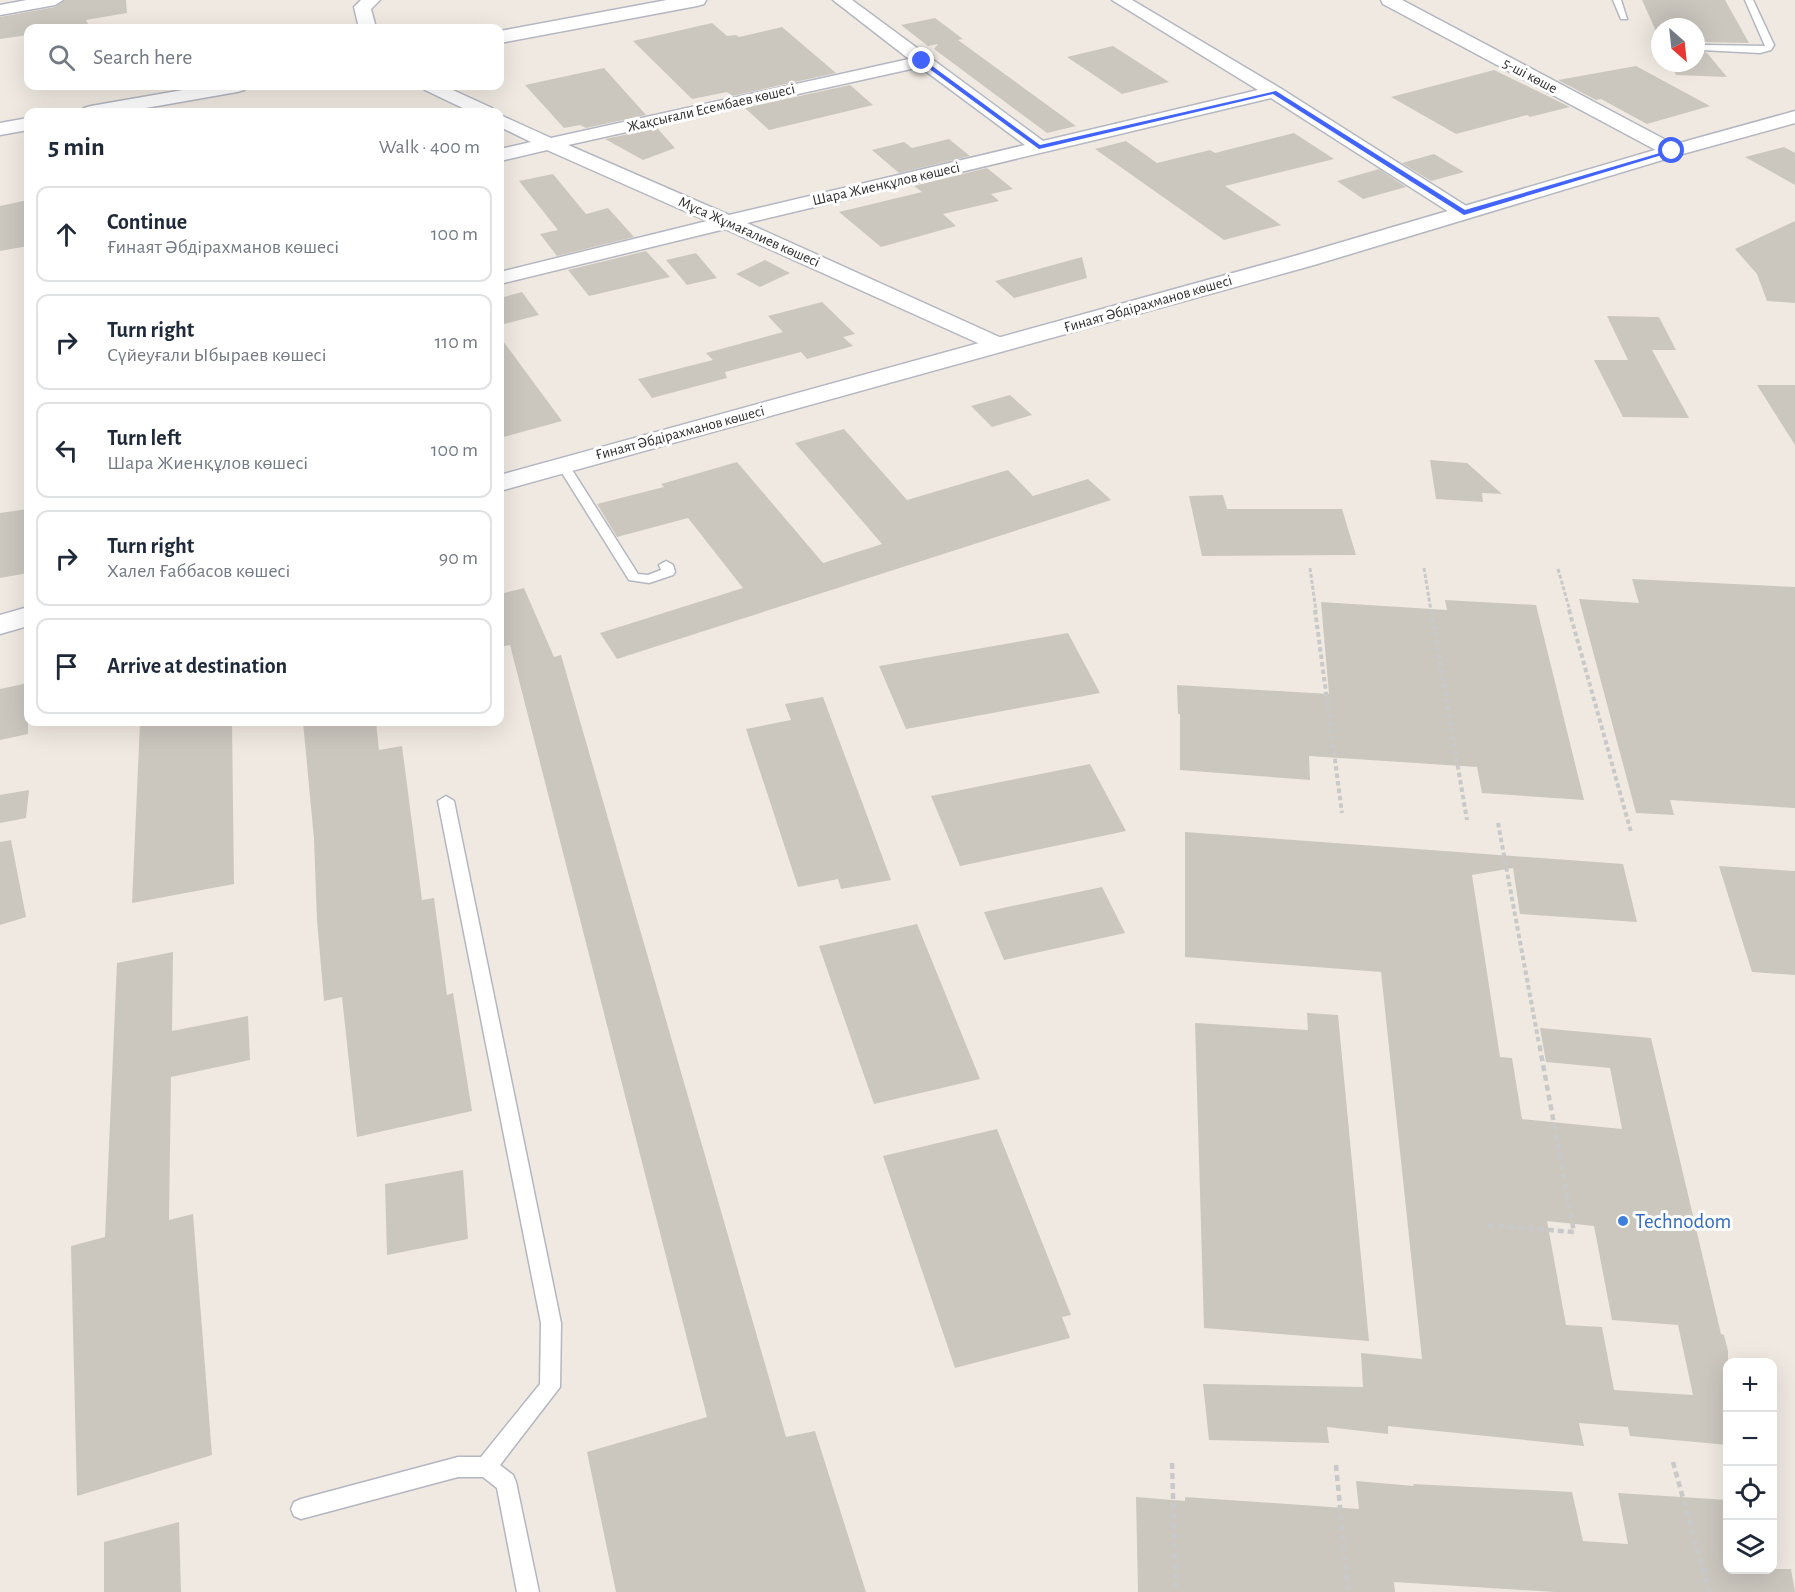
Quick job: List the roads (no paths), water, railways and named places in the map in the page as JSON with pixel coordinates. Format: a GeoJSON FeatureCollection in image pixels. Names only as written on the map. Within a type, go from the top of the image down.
{"type":"FeatureCollection","features":[{"type":"Feature","properties":{"kind":"street"},"geometry":{"type":"LineString","coordinates":[[0,10],[55,0]]}},
{"type":"Feature","properties":{"kind":"street"},"geometry":{"type":"LineString","coordinates":[[367,24],[362,7],[372,0]]}},
{"type":"Feature","properties":{"kind":"street"},"geometry":{"type":"LineString","coordinates":[[504,36],[697,0]]}},
{"type":"Feature","properties":{"kind":"street"},"geometry":{"type":"LineString","coordinates":[[841,0],[1039,147]]}},
{"type":"Feature","properties":{"kind":"street"},"geometry":{"type":"LineString","coordinates":[[1120,0],[1274,92],[1464,213]]}},
{"type":"Feature","properties":{"kind":"street","name":"5-шi көше"},"geometry":{"type":"LineString","coordinates":[[1389,0],[1672,151]]}},
{"type":"Feature","properties":{"kind":"street","name":"Жақсығали Есембаев көшесi"},"geometry":{"type":"LineString","coordinates":[[504,155],[922,61]]}},
{"type":"Feature","properties":{"kind":"street"},"geometry":{"type":"LineString","coordinates":[[113,108],[215,90]]}},
{"type":"Feature","properties":{"kind":"street"},"geometry":{"type":"LineString","coordinates":[[439,90],[477,108]]}},
{"type":"Feature","properties":{"kind":"street","name":"Шара Жиенқұлов көшесі"},"geometry":{"type":"LineString","coordinates":[[504,278],[727,222],[1274,92]]}},
{"type":"Feature","properties":{"kind":"street","name":"Ғинаят Әбдірахманов көшесі"},"geometry":{"type":"LineString","coordinates":[[504,482],[1306,260],[1672,151],[1795,117]]}},
{"type":"Feature","properties":{"kind":"street","name":"Мұса Жұмағалиев көшесі"},"geometry":{"type":"LineString","coordinates":[[504,122],[998,345]]}},
{"type":"Feature","properties":{"kind":"street"},"geometry":{"type":"LineString","coordinates":[[0,129],[24,125]]}},
{"type":"Feature","properties":{"kind":"street"},"geometry":{"type":"LineString","coordinates":[[0,625],[24,617]]}},
{"type":"Feature","properties":{"kind":"lane"},"geometry":{"type":"LineString","coordinates":[[1617,0],[1624,17]]}},
{"type":"Feature","properties":{"kind":"lane"},"geometry":{"type":"LineString","coordinates":[[1705,48],[1760,50],[1768,48],[1770,45],[1749,0]]}},
{"type":"Feature","properties":{"kind":"lane"},"geometry":{"type":"LineString","coordinates":[[562,465],[634,577],[649,579],[668,572],[666,565]]}},
{"type":"Feature","properties":{"kind":"lane"},"geometry":{"type":"LineString","coordinates":[[446,801],[551,1323],[550,1387],[486,1467]]}},
{"type":"Feature","properties":{"kind":"lane"},"geometry":{"type":"LineString","coordinates":[[301,1509],[458,1467],[486,1467],[506,1482],[528,1592]]}},
{"type":"Feature","properties":{"kind":"place","name":"Technodom"},"geometry":{"type":"Point","coordinates":[1623,1221]}}]}
